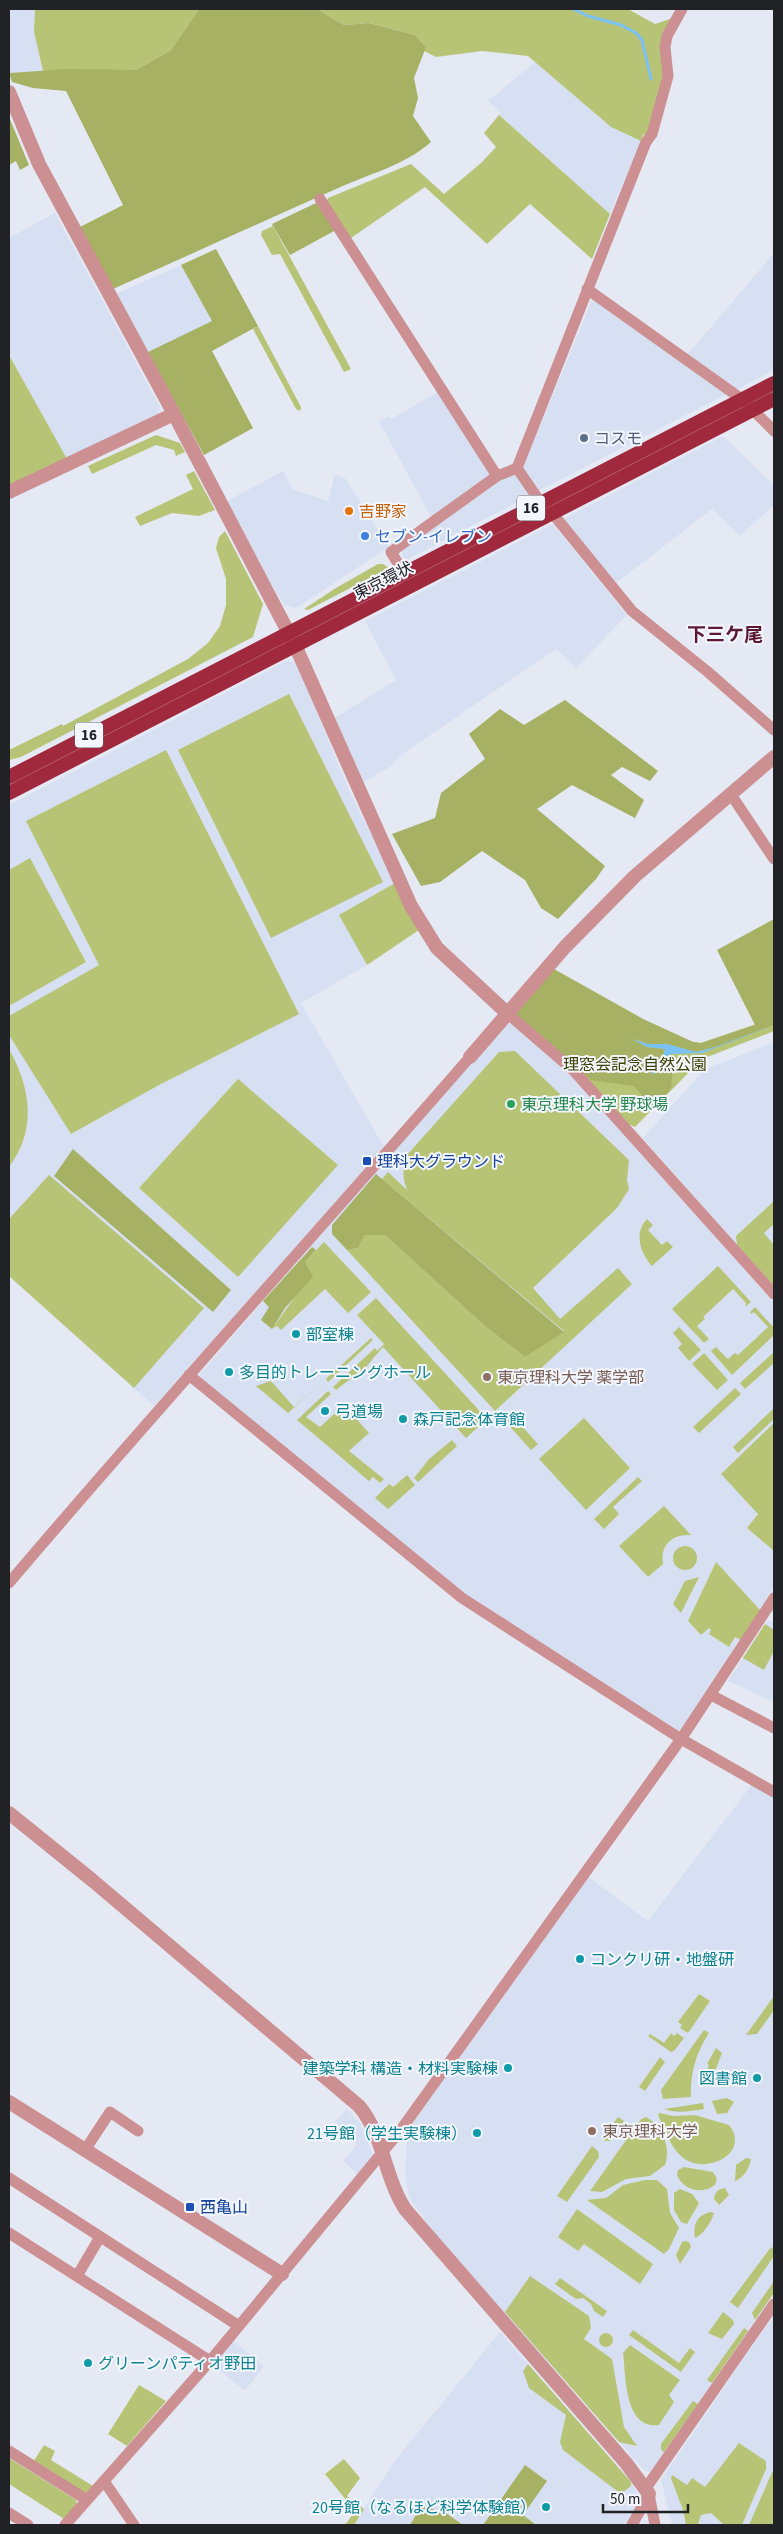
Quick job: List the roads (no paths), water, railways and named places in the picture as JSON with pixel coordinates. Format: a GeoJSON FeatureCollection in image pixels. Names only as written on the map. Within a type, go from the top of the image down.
{"type":"FeatureCollection","features":[{"type":"Feature","properties":{"kind":"highway","name":"東京環状"},"geometry":{"type":"LineString","coordinates":[[9,777],[774,384]]}},
{"type":"Feature","properties":{"kind":"highway","name":"東京環状"},"geometry":{"type":"LineString","coordinates":[[9,793],[774,399]]}},
{"type":"Feature","properties":{"kind":"street"},"geometry":{"type":"LineString","coordinates":[[404,573],[391,552],[497,476],[517,468],[646,142],[652,134],[668,76],[665,47],[667,36],[682,9]]}},
{"type":"Feature","properties":{"kind":"street"},"geometry":{"type":"LineString","coordinates":[[9,92],[39,164],[174,414],[295,645],[411,906],[437,948],[574,1071],[774,1294]]}},
{"type":"Feature","properties":{"kind":"street"},"geometry":{"type":"LineString","coordinates":[[320,199],[497,476]]}},
{"type":"Feature","properties":{"kind":"street"},"geometry":{"type":"LineString","coordinates":[[587,290],[742,400],[774,431]]}},
{"type":"Feature","properties":{"kind":"street"},"geometry":{"type":"LineString","coordinates":[[9,492],[174,414]]}},
{"type":"Feature","properties":{"kind":"street"},"geometry":{"type":"LineString","coordinates":[[517,468],[541,503],[553,514],[632,611],[708,672],[774,730]]}},
{"type":"Feature","properties":{"kind":"street"},"geometry":{"type":"LineString","coordinates":[[9,1583],[565,948],[630,881],[774,757]]}},
{"type":"Feature","properties":{"kind":"street"},"geometry":{"type":"LineString","coordinates":[[730,793],[774,859]]}},
{"type":"Feature","properties":{"kind":"street"},"geometry":{"type":"LineString","coordinates":[[190,1375],[438,1580],[681,1739],[774,1792]]}},
{"type":"Feature","properties":{"kind":"street"},"geometry":{"type":"LineString","coordinates":[[66,2525],[210,2361],[383,2153],[448,2066],[681,1739],[774,1598]]}},
{"type":"Feature","properties":{"kind":"street"},"geometry":{"type":"LineString","coordinates":[[711,1695],[774,1728]]}},
{"type":"Feature","properties":{"kind":"street"},"geometry":{"type":"LineString","coordinates":[[9,1813],[106,1892],[348,2096],[369,2118],[383,2153],[395,2192],[404,2209],[647,2491],[655,2525]]}},
{"type":"Feature","properties":{"kind":"street"},"geometry":{"type":"LineString","coordinates":[[9,2102],[282,2274]]}},
{"type":"Feature","properties":{"kind":"street"},"geometry":{"type":"LineString","coordinates":[[85,2150],[110,2112],[138,2131]]}},
{"type":"Feature","properties":{"kind":"street"},"geometry":{"type":"LineString","coordinates":[[9,2178],[239,2326]]}},
{"type":"Feature","properties":{"kind":"street"},"geometry":{"type":"LineString","coordinates":[[9,2233],[210,2361]]}},
{"type":"Feature","properties":{"kind":"street"},"geometry":{"type":"LineString","coordinates":[[77,2276],[100,2237]]}},
{"type":"Feature","properties":{"kind":"street"},"geometry":{"type":"LineString","coordinates":[[632,2525],[647,2491],[774,2304]]}},
{"type":"Feature","properties":{"kind":"street"},"geometry":{"type":"LineString","coordinates":[[9,2451],[87,2500]]}},
{"type":"Feature","properties":{"kind":"street"},"geometry":{"type":"LineString","coordinates":[[104,2481],[134,2525]]}},
{"type":"Feature","properties":{"kind":"street"},"geometry":{"type":"LineString","coordinates":[[9,2513],[28,2525]]}},
{"type":"Feature","properties":{"kind":"water"},"geometry":{"type":"Polygon","coordinates":[[[774,1025],[702,1053],[670,1054],[653,1075],[652,1072],[662,1059],[665,1049],[647,1047],[632,1039],[648,1044],[667,1044],[696,1052],[774,1025]]]}},
{"type":"Feature","properties":{"kind":"waterway"},"geometry":{"type":"LineString","coordinates":[[573,9],[588,16],[621,25],[636,33],[642,40],[651,79]]}},
{"type":"Feature","properties":{"kind":"place","name":"コスモ"},"geometry":{"type":"Point","coordinates":[584,438]}},
{"type":"Feature","properties":{"kind":"place","name":"吉野家"},"geometry":{"type":"Point","coordinates":[349,511]}},
{"type":"Feature","properties":{"kind":"place","name":"セブン-イレブン"},"geometry":{"type":"Point","coordinates":[365,536]}},
{"type":"Feature","properties":{"kind":"place","name":"東京理科大学 野球場"},"geometry":{"type":"Point","coordinates":[511,1104]}},
{"type":"Feature","properties":{"kind":"place","name":"理科大グラウンド"},"geometry":{"type":"Point","coordinates":[367,1161]}},
{"type":"Feature","properties":{"kind":"place","name":"部室棟"},"geometry":{"type":"Point","coordinates":[296,1334]}},
{"type":"Feature","properties":{"kind":"place","name":"多目的トレーニングホール"},"geometry":{"type":"Point","coordinates":[229,1372]}},
{"type":"Feature","properties":{"kind":"place","name":"東京理科大学 薬学部"},"geometry":{"type":"Point","coordinates":[487,1377]}},
{"type":"Feature","properties":{"kind":"place","name":"弓道場"},"geometry":{"type":"Point","coordinates":[325,1411]}},
{"type":"Feature","properties":{"kind":"place","name":"森戸記念体育館"},"geometry":{"type":"Point","coordinates":[403,1419]}},
{"type":"Feature","properties":{"kind":"place","name":"コンクリ研・地盤研"},"geometry":{"type":"Point","coordinates":[580,1959]}},
{"type":"Feature","properties":{"kind":"place","name":"建築学科 構造・材料実験棟"},"geometry":{"type":"Point","coordinates":[508,2068]}},
{"type":"Feature","properties":{"kind":"place","name":"図書館"},"geometry":{"type":"Point","coordinates":[757,2078]}},
{"type":"Feature","properties":{"kind":"place","name":"東京理科大学"},"geometry":{"type":"Point","coordinates":[592,2131]}},
{"type":"Feature","properties":{"kind":"place","name":"21号館（学生実験棟）"},"geometry":{"type":"Point","coordinates":[477,2133]}},
{"type":"Feature","properties":{"kind":"place","name":"西亀山"},"geometry":{"type":"Point","coordinates":[190,2207]}},
{"type":"Feature","properties":{"kind":"place","name":"グリーンパティオ野田"},"geometry":{"type":"Point","coordinates":[88,2363]}},
{"type":"Feature","properties":{"kind":"place","name":"20号館（なるほど科学体験館）"},"geometry":{"type":"Point","coordinates":[546,2507]}},
{"type":"Feature","properties":{"kind":"district","name":"下三ケ尾"},"geometry":{"type":"Point","coordinates":[725,634]}},
{"type":"Feature","properties":{"kind":"park label","name":"理窓会記念自然公園"},"geometry":{"type":"Point","coordinates":[635,1064]}}]}
